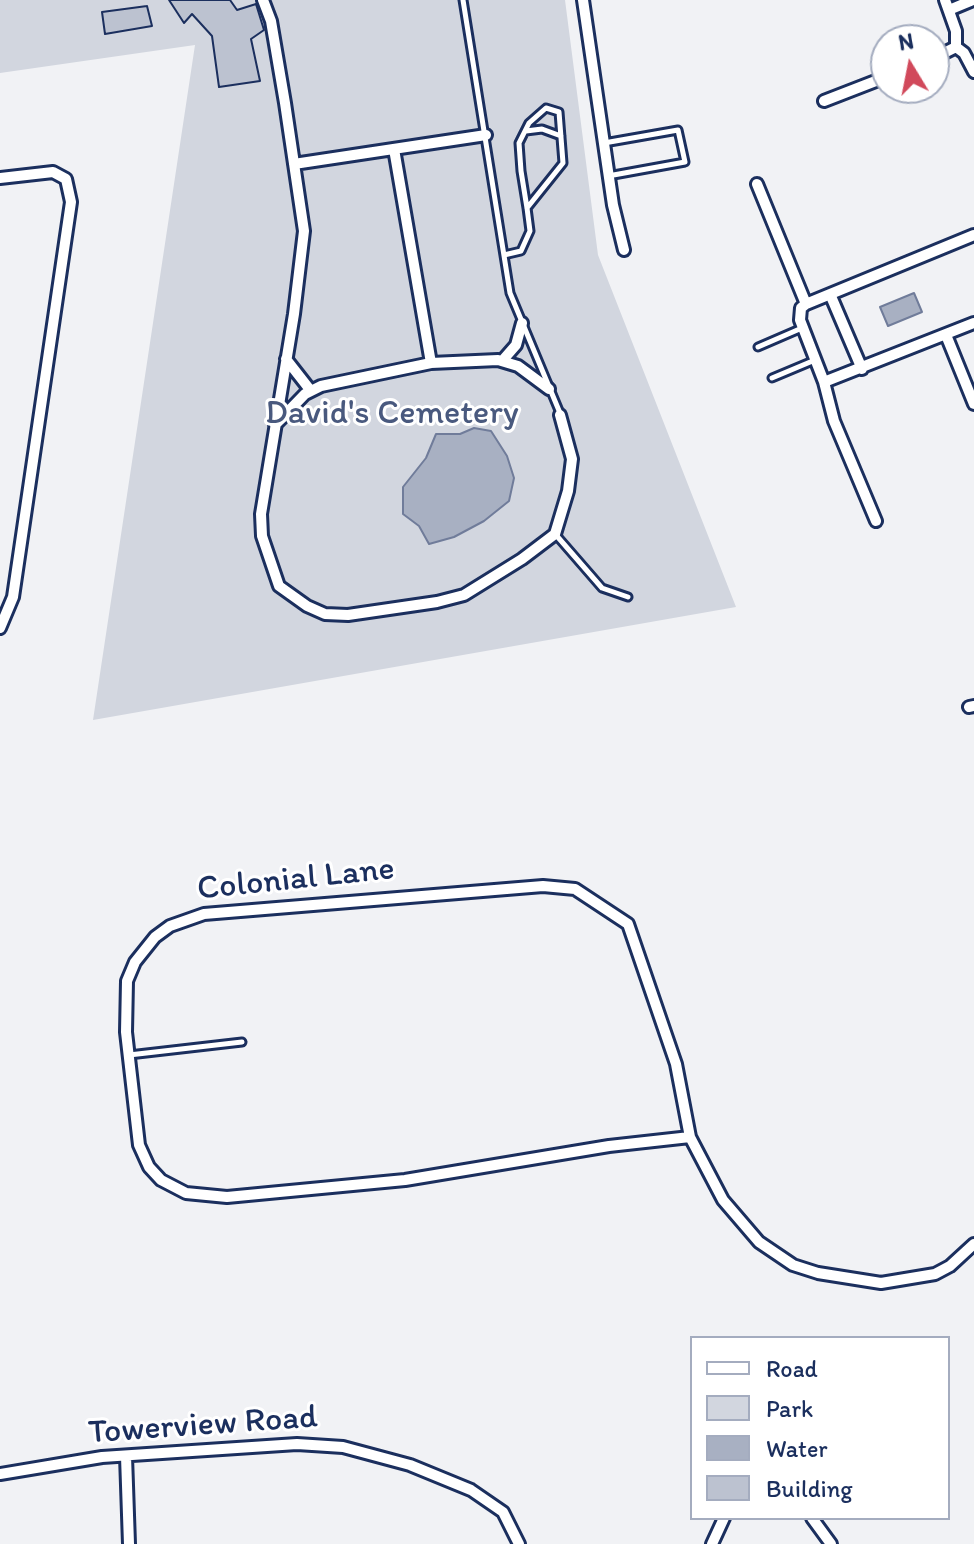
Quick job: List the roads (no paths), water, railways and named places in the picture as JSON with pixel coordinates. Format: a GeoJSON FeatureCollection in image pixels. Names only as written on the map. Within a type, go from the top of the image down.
{"type":"FeatureCollection","features":[{"type":"Feature","properties":{"kind":"street"},"geometry":{"type":"LineString","coordinates":[[263,0],[271,21],[304,231],[261,514],[262,536],[279,586],[325,614],[378,611],[464,595],[555,534],[572,459],[560,415]]}},
{"type":"Feature","properties":{"kind":"street"},"geometry":{"type":"LineString","coordinates":[[583,0],[608,176],[624,250]]}},
{"type":"Feature","properties":{"kind":"street"},"geometry":{"type":"LineString","coordinates":[[973,0],[947,5],[956,47],[964,53],[974,72]]}},
{"type":"Feature","properties":{"kind":"street"},"geometry":{"type":"LineString","coordinates":[[950,50],[956,47]]}},
{"type":"Feature","properties":{"kind":"street"},"geometry":{"type":"LineString","coordinates":[[824,101],[870,83]]}},
{"type":"Feature","properties":{"kind":"street"},"geometry":{"type":"LineString","coordinates":[[294,164],[486,135]]}},
{"type":"Feature","properties":{"kind":"street"},"geometry":{"type":"LineString","coordinates":[[394,149],[431,363]]}},
{"type":"Feature","properties":{"kind":"street"},"geometry":{"type":"LineString","coordinates":[[0,178],[53,172],[66,179],[70,186],[13,597],[0,628]]}},
{"type":"Feature","properties":{"kind":"street"},"geometry":{"type":"LineString","coordinates":[[757,184],[806,304]]}},
{"type":"Feature","properties":{"kind":"street"},"geometry":{"type":"LineString","coordinates":[[876,521],[828,407],[824,382],[799,314],[806,304],[974,235]]}},
{"type":"Feature","properties":{"kind":"street"},"geometry":{"type":"LineString","coordinates":[[830,294],[862,369]]}},
{"type":"Feature","properties":{"kind":"street"},"geometry":{"type":"LineString","coordinates":[[502,361],[516,345],[522,323]]}},
{"type":"Feature","properties":{"kind":"street"},"geometry":{"type":"LineString","coordinates":[[824,382],[974,323]]}},
{"type":"Feature","properties":{"kind":"street"},"geometry":{"type":"LineString","coordinates":[[946,335],[974,404]]}},
{"type":"Feature","properties":{"kind":"street"},"geometry":{"type":"LineString","coordinates":[[286,359],[311,391]]}},
{"type":"Feature","properties":{"kind":"street"},"geometry":{"type":"LineString","coordinates":[[275,425],[311,391],[431,363],[502,361],[518,366],[549,389]]}},
{"type":"Feature","properties":{"kind":"street","name":"Colonial Lane"},"geometry":{"type":"LineString","coordinates":[[690,1137],[609,1146],[405,1180],[207,1197],[174,1189],[161,1180],[143,1157],[128,1055],[125,996],[135,962],[155,937],[187,919],[249,908],[325,901],[543,886],[566,888],[601,905],[628,924],[676,1064],[690,1137],[707,1172],[739,1220],[759,1242],[793,1265],[859,1282],[895,1282],[935,1274],[956,1261],[974,1244]]}},
{"type":"Feature","properties":{"kind":"street","name":"Towerview Road"},"geometry":{"type":"LineString","coordinates":[[0,1474],[126,1456],[297,1444],[354,1449],[410,1465],[471,1490],[503,1512],[519,1544]]}},
{"type":"Feature","properties":{"kind":"street"},"geometry":{"type":"LineString","coordinates":[[126,1456],[129,1544]]}},
{"type":"Feature","properties":{"kind":"street"},"geometry":{"type":"LineString","coordinates":[[712,1544],[723,1520]]}},
{"type":"Feature","properties":{"kind":"street"},"geometry":{"type":"LineString","coordinates":[[813,1520],[831,1544]]}},
{"type":"Feature","properties":{"kind":"lane"},"geometry":{"type":"LineString","coordinates":[[463,0],[510,293],[560,415]]}},
{"type":"Feature","properties":{"kind":"lane"},"geometry":{"type":"LineString","coordinates":[[504,255],[521,251],[530,231],[527,208],[519,143],[546,108],[559,112],[563,163],[527,208]]}},
{"type":"Feature","properties":{"kind":"lane"},"geometry":{"type":"LineString","coordinates":[[525,132],[542,129],[561,136]]}},
{"type":"Feature","properties":{"kind":"lane"},"geometry":{"type":"LineString","coordinates":[[603,143],[678,130],[685,162],[608,176]]}},
{"type":"Feature","properties":{"kind":"lane"},"geometry":{"type":"LineString","coordinates":[[758,347],[803,327]]}},
{"type":"Feature","properties":{"kind":"lane"},"geometry":{"type":"LineString","coordinates":[[772,378],[816,360]]}},
{"type":"Feature","properties":{"kind":"lane"},"geometry":{"type":"LineString","coordinates":[[555,534],[602,588],[628,597]]}},
{"type":"Feature","properties":{"kind":"lane"},"geometry":{"type":"LineString","coordinates":[[128,1055],[242,1042]]}},
{"type":"Feature","properties":{"kind":"water"},"geometry":{"type":"Polygon","coordinates":[[[914,293],[922,312],[888,326],[880,307],[914,293]]]}},
{"type":"Feature","properties":{"kind":"water"},"geometry":{"type":"Polygon","coordinates":[[[474,428],[491,431],[507,456],[514,478],[509,501],[484,521],[454,537],[429,544],[419,526],[403,514],[403,487],[426,458],[436,434],[460,434],[474,428]]]}},
{"type":"Feature","properties":{"kind":"park label","name":"David's Cemetery"},"geometry":{"type":"Point","coordinates":[392,414]}}]}
